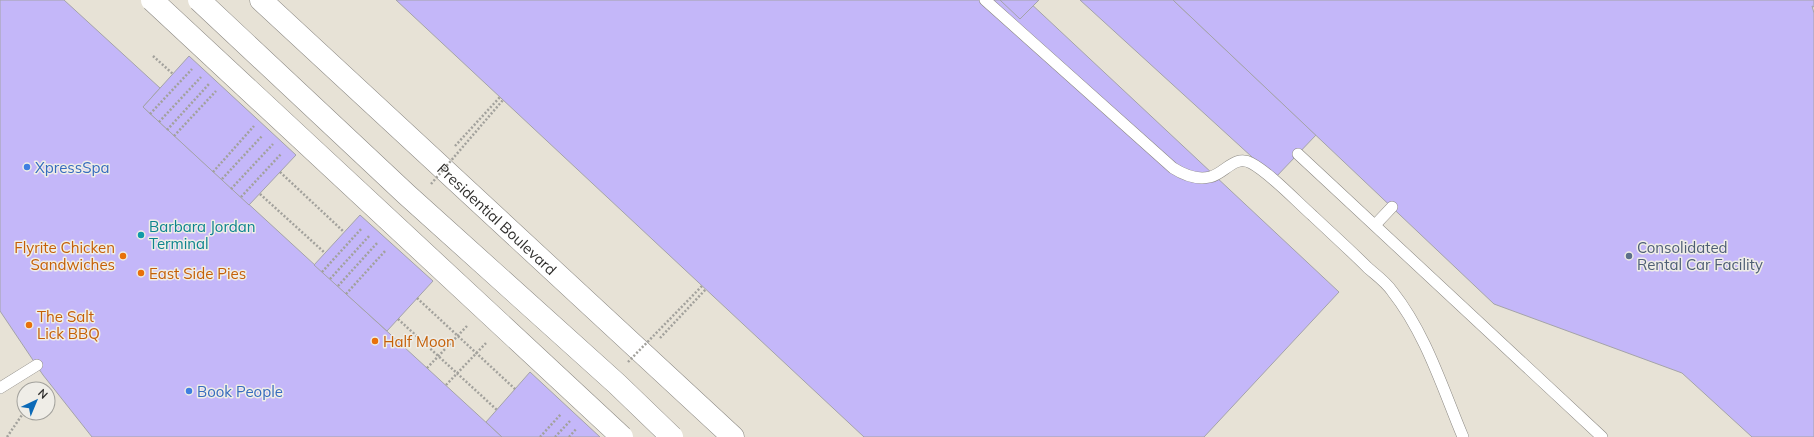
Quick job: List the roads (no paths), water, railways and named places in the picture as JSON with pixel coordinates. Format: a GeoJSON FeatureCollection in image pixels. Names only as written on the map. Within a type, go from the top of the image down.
{"type":"FeatureCollection","features":[{"type":"Feature","properties":{"kind":"main road"},"geometry":{"type":"LineString","coordinates":[[152,0],[377,211],[622,437]]}},
{"type":"Feature","properties":{"kind":"main road"},"geometry":{"type":"LineString","coordinates":[[200,0],[406,194],[616,384],[672,437]]}},
{"type":"Feature","properties":{"kind":"main road"},"geometry":{"type":"LineString","coordinates":[[212,0],[495,265],[684,437]]}},
{"type":"Feature","properties":{"kind":"main road","name":"Presidential Boulevard"},"geometry":{"type":"LineString","coordinates":[[261,0],[733,437]]}},
{"type":"Feature","properties":{"kind":"lane"},"geometry":{"type":"LineString","coordinates":[[985,0],[1173,168],[1183,174],[1193,177],[1211,177],[1232,164],[1243,160],[1251,163],[1270,178],[1391,289],[1409,314],[1426,345],[1463,437]]}},
{"type":"Feature","properties":{"kind":"lane"},"geometry":{"type":"LineString","coordinates":[[1298,154],[1602,437]]}},
{"type":"Feature","properties":{"kind":"lane"},"geometry":{"type":"LineString","coordinates":[[1375,225],[1392,207]]}},
{"type":"Feature","properties":{"kind":"lane"},"geometry":{"type":"LineString","coordinates":[[0,388],[36,365]]}},
{"type":"Feature","properties":{"kind":"place","name":"XpressSpa"},"geometry":{"type":"Point","coordinates":[27,167]}},
{"type":"Feature","properties":{"kind":"place","name":"Barbara Jordan Terminal"},"geometry":{"type":"Point","coordinates":[141,235]}},
{"type":"Feature","properties":{"kind":"place","name":"Flyrite Chicken Sandwiches"},"geometry":{"type":"Point","coordinates":[123,256]}},
{"type":"Feature","properties":{"kind":"place","name":"Consolidated Rental Car Facility"},"geometry":{"type":"Point","coordinates":[1629,256]}},
{"type":"Feature","properties":{"kind":"place","name":"East Side Pies"},"geometry":{"type":"Point","coordinates":[141,273]}},
{"type":"Feature","properties":{"kind":"place","name":"The Salt Lick BBQ"},"geometry":{"type":"Point","coordinates":[29,325]}},
{"type":"Feature","properties":{"kind":"place","name":"Half Moon"},"geometry":{"type":"Point","coordinates":[375,341]}},
{"type":"Feature","properties":{"kind":"place","name":"Book People"},"geometry":{"type":"Point","coordinates":[189,391]}}]}
